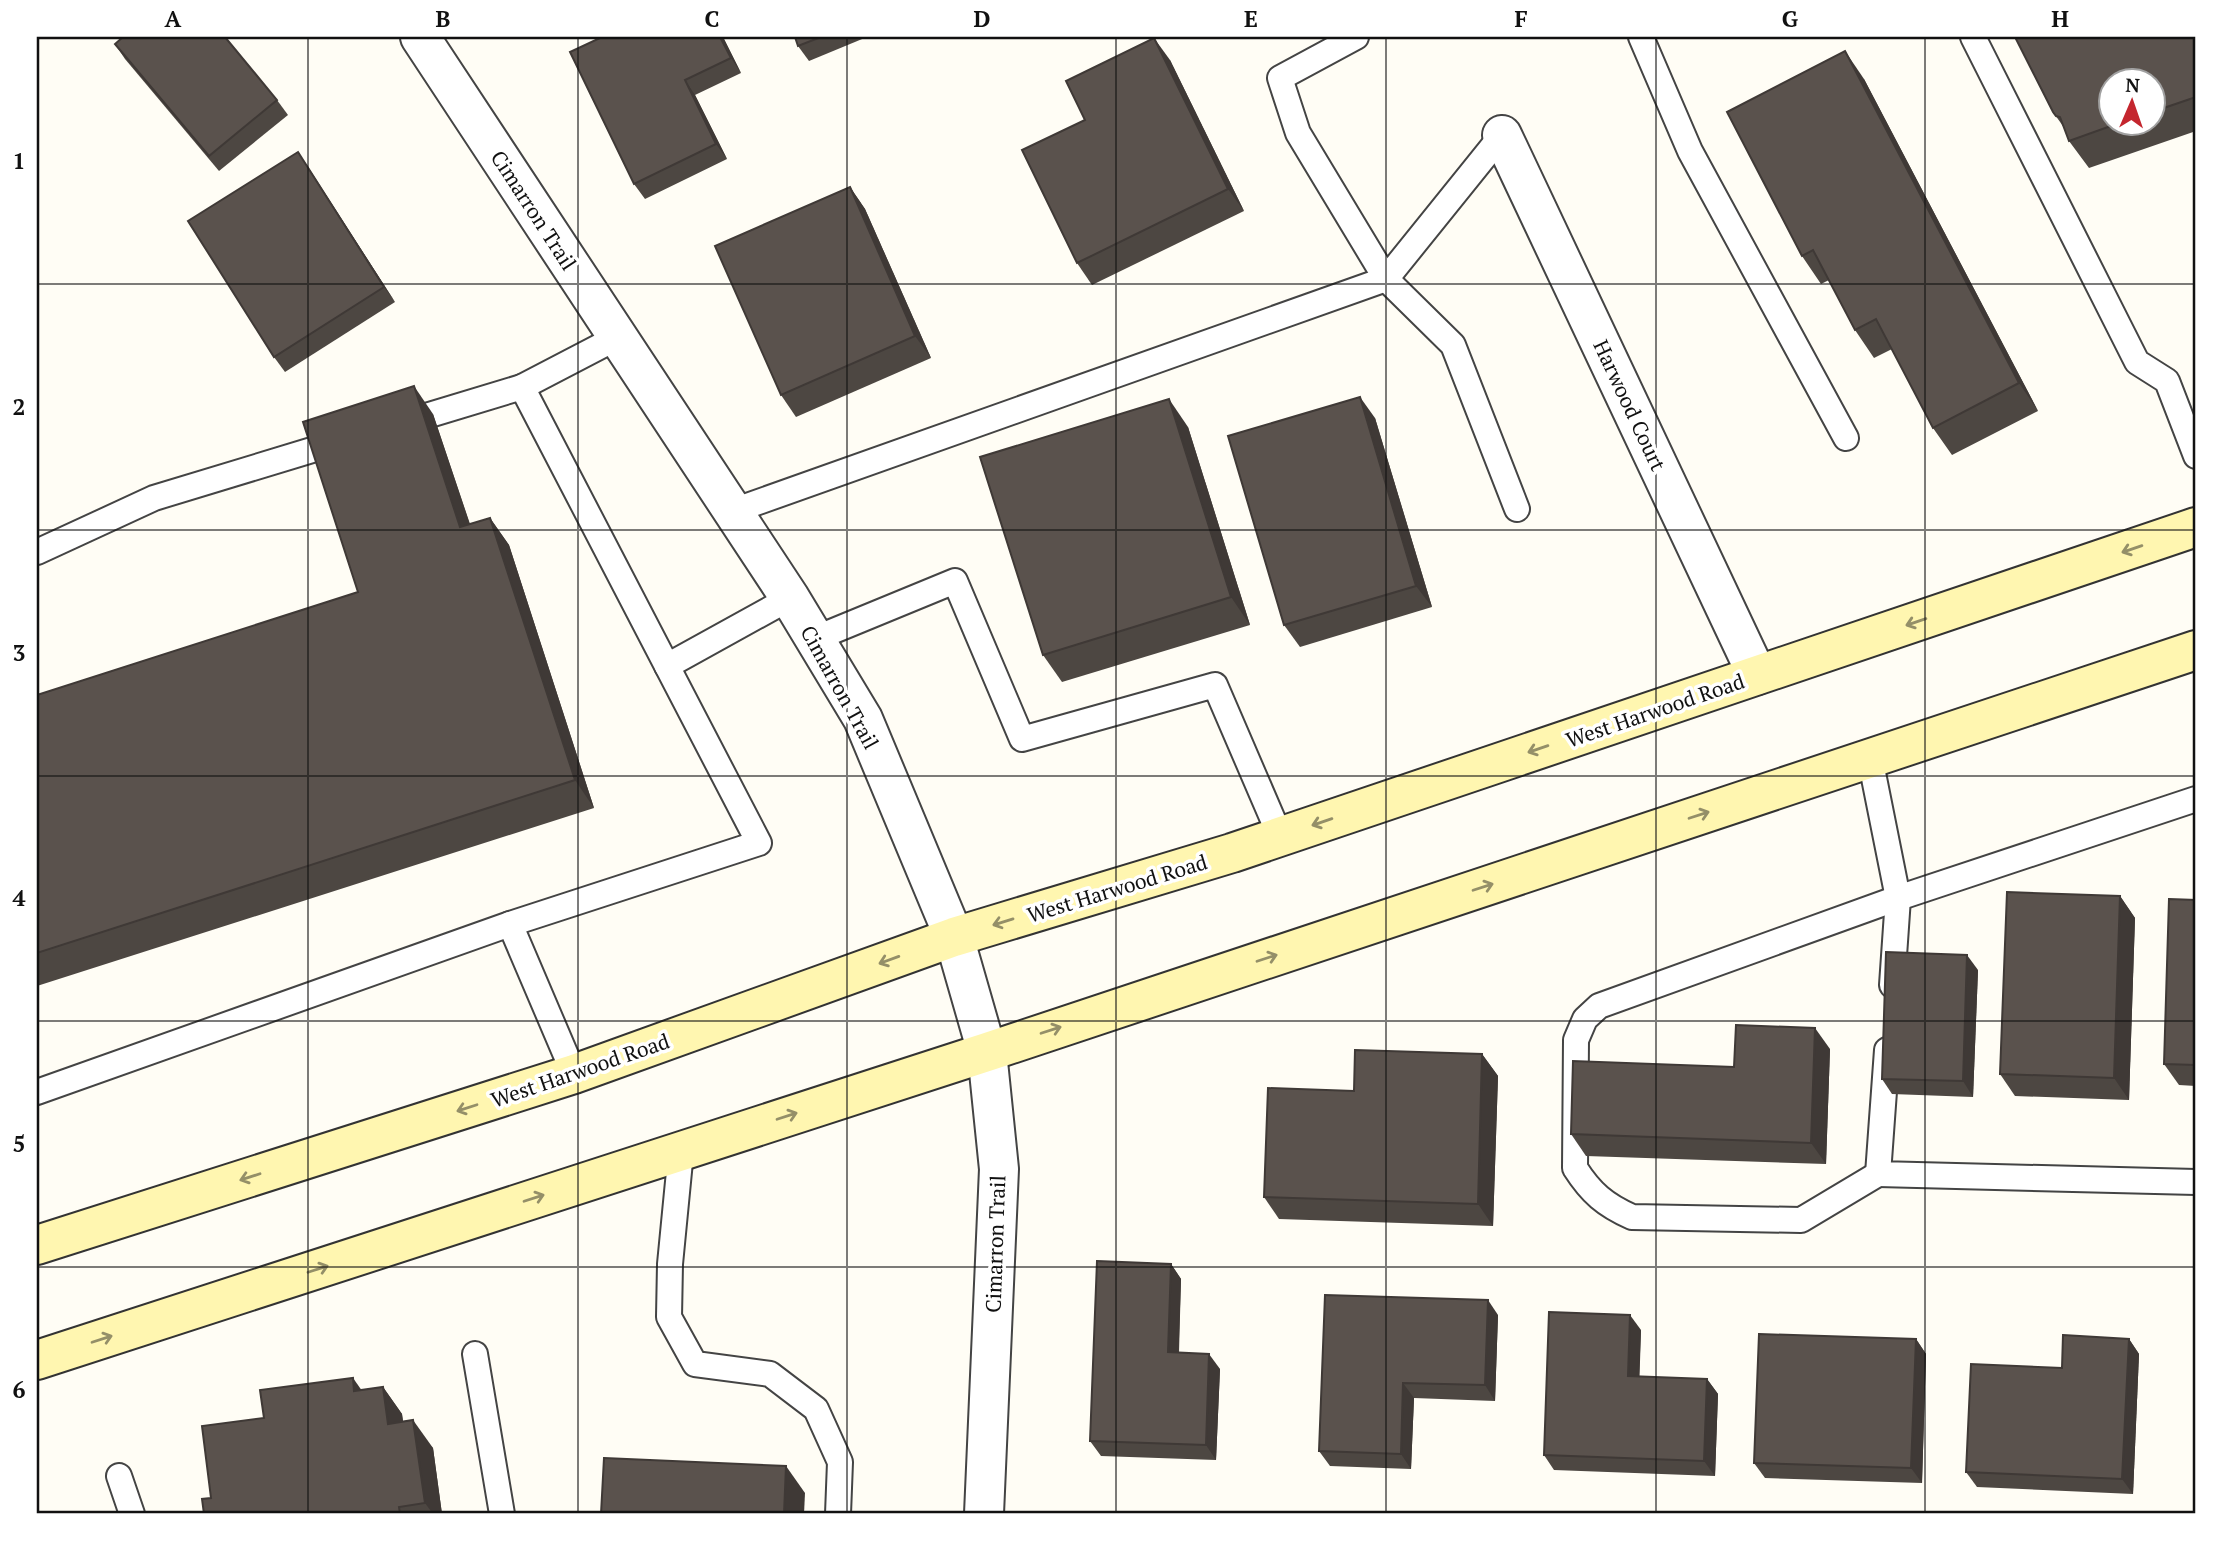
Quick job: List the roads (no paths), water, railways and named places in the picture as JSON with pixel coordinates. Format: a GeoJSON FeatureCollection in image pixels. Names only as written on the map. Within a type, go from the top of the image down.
{"type":"FeatureCollection","features":[{"type":"Feature","properties":{"kind":"main road","name":"West Harwood Road"},"geometry":{"type":"LineString","coordinates":[[37,1245],[574,1074],[954,937],[1232,853],[2196,527]]}},
{"type":"Feature","properties":{"kind":"main road"},"geometry":{"type":"LineString","coordinates":[[37,1360],[987,1052],[2196,650]]}},
{"type":"Feature","properties":{"kind":"street","name":"Cimarron Trail"},"geometry":{"type":"LineString","coordinates":[[420,37],[790,598],[863,719],[954,937],[987,1052],[999,1169],[984,1514]]}},
{"type":"Feature","properties":{"kind":"street","name":"Harwood Court"},"geometry":{"type":"LineString","coordinates":[[1502,135],[1757,675]]}},
{"type":"Feature","properties":{"kind":"lane"},"geometry":{"type":"LineString","coordinates":[[1356,37],[1280,78],[1298,133],[1386,279],[1453,345],[1517,509]]}},
{"type":"Feature","properties":{"kind":"lane"},"geometry":{"type":"LineString","coordinates":[[1641,37],[1690,151],[1846,438]]}},
{"type":"Feature","properties":{"kind":"lane"},"geometry":{"type":"LineString","coordinates":[[1973,37],[2137,362],[2167,381],[2196,456]]}},
{"type":"Feature","properties":{"kind":"lane"},"geometry":{"type":"LineString","coordinates":[[733,511],[1386,279],[1502,135]]}},
{"type":"Feature","properties":{"kind":"lane"},"geometry":{"type":"LineString","coordinates":[[37,552],[154,498],[522,387],[618,337]]}},
{"type":"Feature","properties":{"kind":"lane"},"geometry":{"type":"LineString","coordinates":[[37,1092],[510,924],[760,843],[522,387]]}},
{"type":"Feature","properties":{"kind":"lane"},"geometry":{"type":"LineString","coordinates":[[814,639],[955,581],[1022,739],[1214,685],[1280,836]]}},
{"type":"Feature","properties":{"kind":"lane"},"geometry":{"type":"LineString","coordinates":[[667,666],[790,598]]}},
{"type":"Feature","properties":{"kind":"lane"},"geometry":{"type":"LineString","coordinates":[[1870,758],[1898,898],[1878,1174]]}},
{"type":"Feature","properties":{"kind":"lane"},"geometry":{"type":"LineString","coordinates":[[2196,799],[1898,898],[1600,1006],[1585,1019],[1576,1040],[1575,1168],[1587,1186],[1608,1206],[1632,1217],[1801,1220],[1878,1174],[2196,1182]]}},
{"type":"Feature","properties":{"kind":"lane"},"geometry":{"type":"LineString","coordinates":[[510,924],[574,1074]]}},
{"type":"Feature","properties":{"kind":"lane"},"geometry":{"type":"LineString","coordinates":[[681,1151],[670,1264],[670,1317],[695,1364],[770,1374],[816,1409],[840,1462],[838,1514]]}},
{"type":"Feature","properties":{"kind":"lane"},"geometry":{"type":"LineString","coordinates":[[475,1354],[502,1514]]}},
{"type":"Feature","properties":{"kind":"lane"},"geometry":{"type":"LineString","coordinates":[[119,1476],[132,1514]]}}]}
